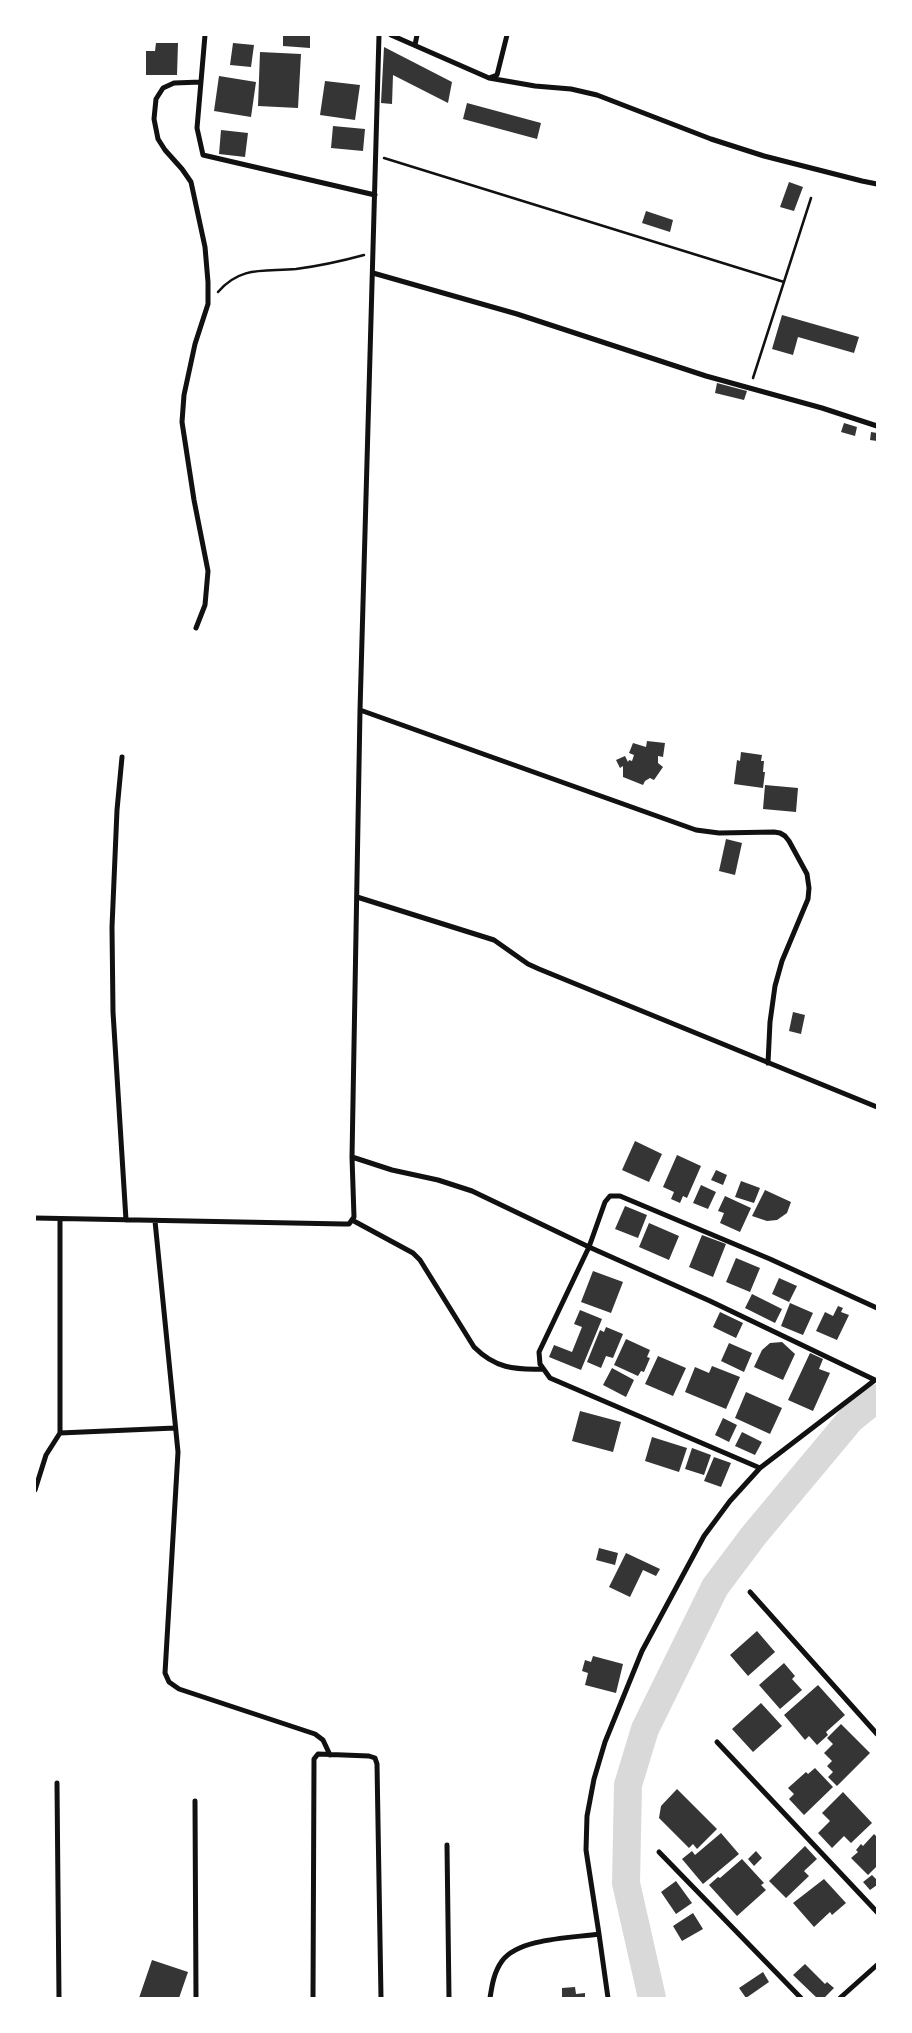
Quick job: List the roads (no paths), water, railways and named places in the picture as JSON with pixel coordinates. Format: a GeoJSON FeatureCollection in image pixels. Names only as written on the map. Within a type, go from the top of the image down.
{"type":"FeatureCollection","features":[{"type":"Feature","properties":{"kind":"street"},"geometry":{"type":"LineString","coordinates":[[205,35],[197,128],[203,155],[375,195]]}},
{"type":"Feature","properties":{"kind":"street"},"geometry":{"type":"LineString","coordinates":[[35,1218],[349,1224],[354,1217],[352,1157],[360,710],[379,35]]}},
{"type":"Feature","properties":{"kind":"street"},"geometry":{"type":"LineString","coordinates":[[391,35],[489,78],[534,86],[571,89],[597,95],[712,140],[764,156],[862,182],[877,184]]}},
{"type":"Feature","properties":{"kind":"street"},"geometry":{"type":"LineString","coordinates":[[415,45],[418,35]]}},
{"type":"Feature","properties":{"kind":"street"},"geometry":{"type":"LineString","coordinates":[[489,78],[497,75],[507,35]]}},
{"type":"Feature","properties":{"kind":"street"},"geometry":{"type":"LineString","coordinates":[[196,628],[205,605],[208,571],[184,443],[184,395],[195,344],[208,304],[208,282],[205,247],[191,182],[158,140],[154,119],[156,99],[163,88],[174,83],[201,82]]}},
{"type":"Feature","properties":{"kind":"street"},"geometry":{"type":"LineString","coordinates":[[373,273],[517,314],[706,376],[750,387],[877,426]]}},
{"type":"Feature","properties":{"kind":"street"},"geometry":{"type":"LineString","coordinates":[[360,710],[696,830],[719,833],[774,832],[786,836],[805,869],[809,893],[778,974],[771,1013],[768,1063]]}},
{"type":"Feature","properties":{"kind":"street"},"geometry":{"type":"LineString","coordinates":[[122,757],[117,810],[112,927],[114,1012],[126,1220]]}},
{"type":"Feature","properties":{"kind":"street"},"geometry":{"type":"LineString","coordinates":[[357,897],[494,940],[528,964],[877,1107]]}},
{"type":"Feature","properties":{"kind":"street"},"geometry":{"type":"LineString","coordinates":[[352,1157],[392,1170],[438,1180],[472,1191],[589,1247],[710,1300],[876,1380],[760,1468],[724,1508],[704,1536],[642,1651],[606,1742],[590,1797],[587,1816],[586,1850],[608,1998]]}},
{"type":"Feature","properties":{"kind":"street"},"geometry":{"type":"LineString","coordinates":[[760,1468],[550,1378],[540,1364],[540,1352],[589,1247],[610,1196],[620,1196],[770,1259],[877,1308]]}},
{"type":"Feature","properties":{"kind":"street"},"geometry":{"type":"LineString","coordinates":[[35,1490],[46,1455],[60,1434],[60,1219]]}},
{"type":"Feature","properties":{"kind":"street"},"geometry":{"type":"LineString","coordinates":[[352,1220],[413,1253],[420,1260],[474,1347],[482,1355],[508,1368],[543,1369]]}},
{"type":"Feature","properties":{"kind":"street"},"geometry":{"type":"LineString","coordinates":[[155,1221],[178,1452],[165,1673],[169,1682],[179,1689],[315,1734],[323,1740],[330,1755]]}},
{"type":"Feature","properties":{"kind":"street"},"geometry":{"type":"LineString","coordinates":[[60,1434],[175,1428]]}},
{"type":"Feature","properties":{"kind":"street"},"geometry":{"type":"LineString","coordinates":[[750,1592],[877,1734]]}},
{"type":"Feature","properties":{"kind":"street"},"geometry":{"type":"LineString","coordinates":[[717,1742],[877,1912]]}},
{"type":"Feature","properties":{"kind":"street"},"geometry":{"type":"LineString","coordinates":[[313,1998],[314,1759],[318,1754],[369,1756],[375,1758],[377,1764],[382,1998]]}},
{"type":"Feature","properties":{"kind":"street"},"geometry":{"type":"LineString","coordinates":[[57,1783],[59,1998]]}},
{"type":"Feature","properties":{"kind":"street"},"geometry":{"type":"LineString","coordinates":[[195,1801],[196,1998]]}},
{"type":"Feature","properties":{"kind":"street"},"geometry":{"type":"LineString","coordinates":[[447,1845],[449,1998]]}},
{"type":"Feature","properties":{"kind":"street"},"geometry":{"type":"LineString","coordinates":[[659,1852],[801,1998]]}},
{"type":"Feature","properties":{"kind":"street"},"geometry":{"type":"LineString","coordinates":[[490,1998],[495,1973],[503,1960],[516,1949],[532,1943],[599,1934]]}},
{"type":"Feature","properties":{"kind":"street"},"geometry":{"type":"LineString","coordinates":[[840,1998],[877,1965]]}},
{"type":"Feature","properties":{"kind":"waterway"},"geometry":{"type":"LineString","coordinates":[[652,1998],[626,1883],[628,1785],[645,1729],[715,1587],[754,1535],[851,1419],[877,1398]]}}]}
